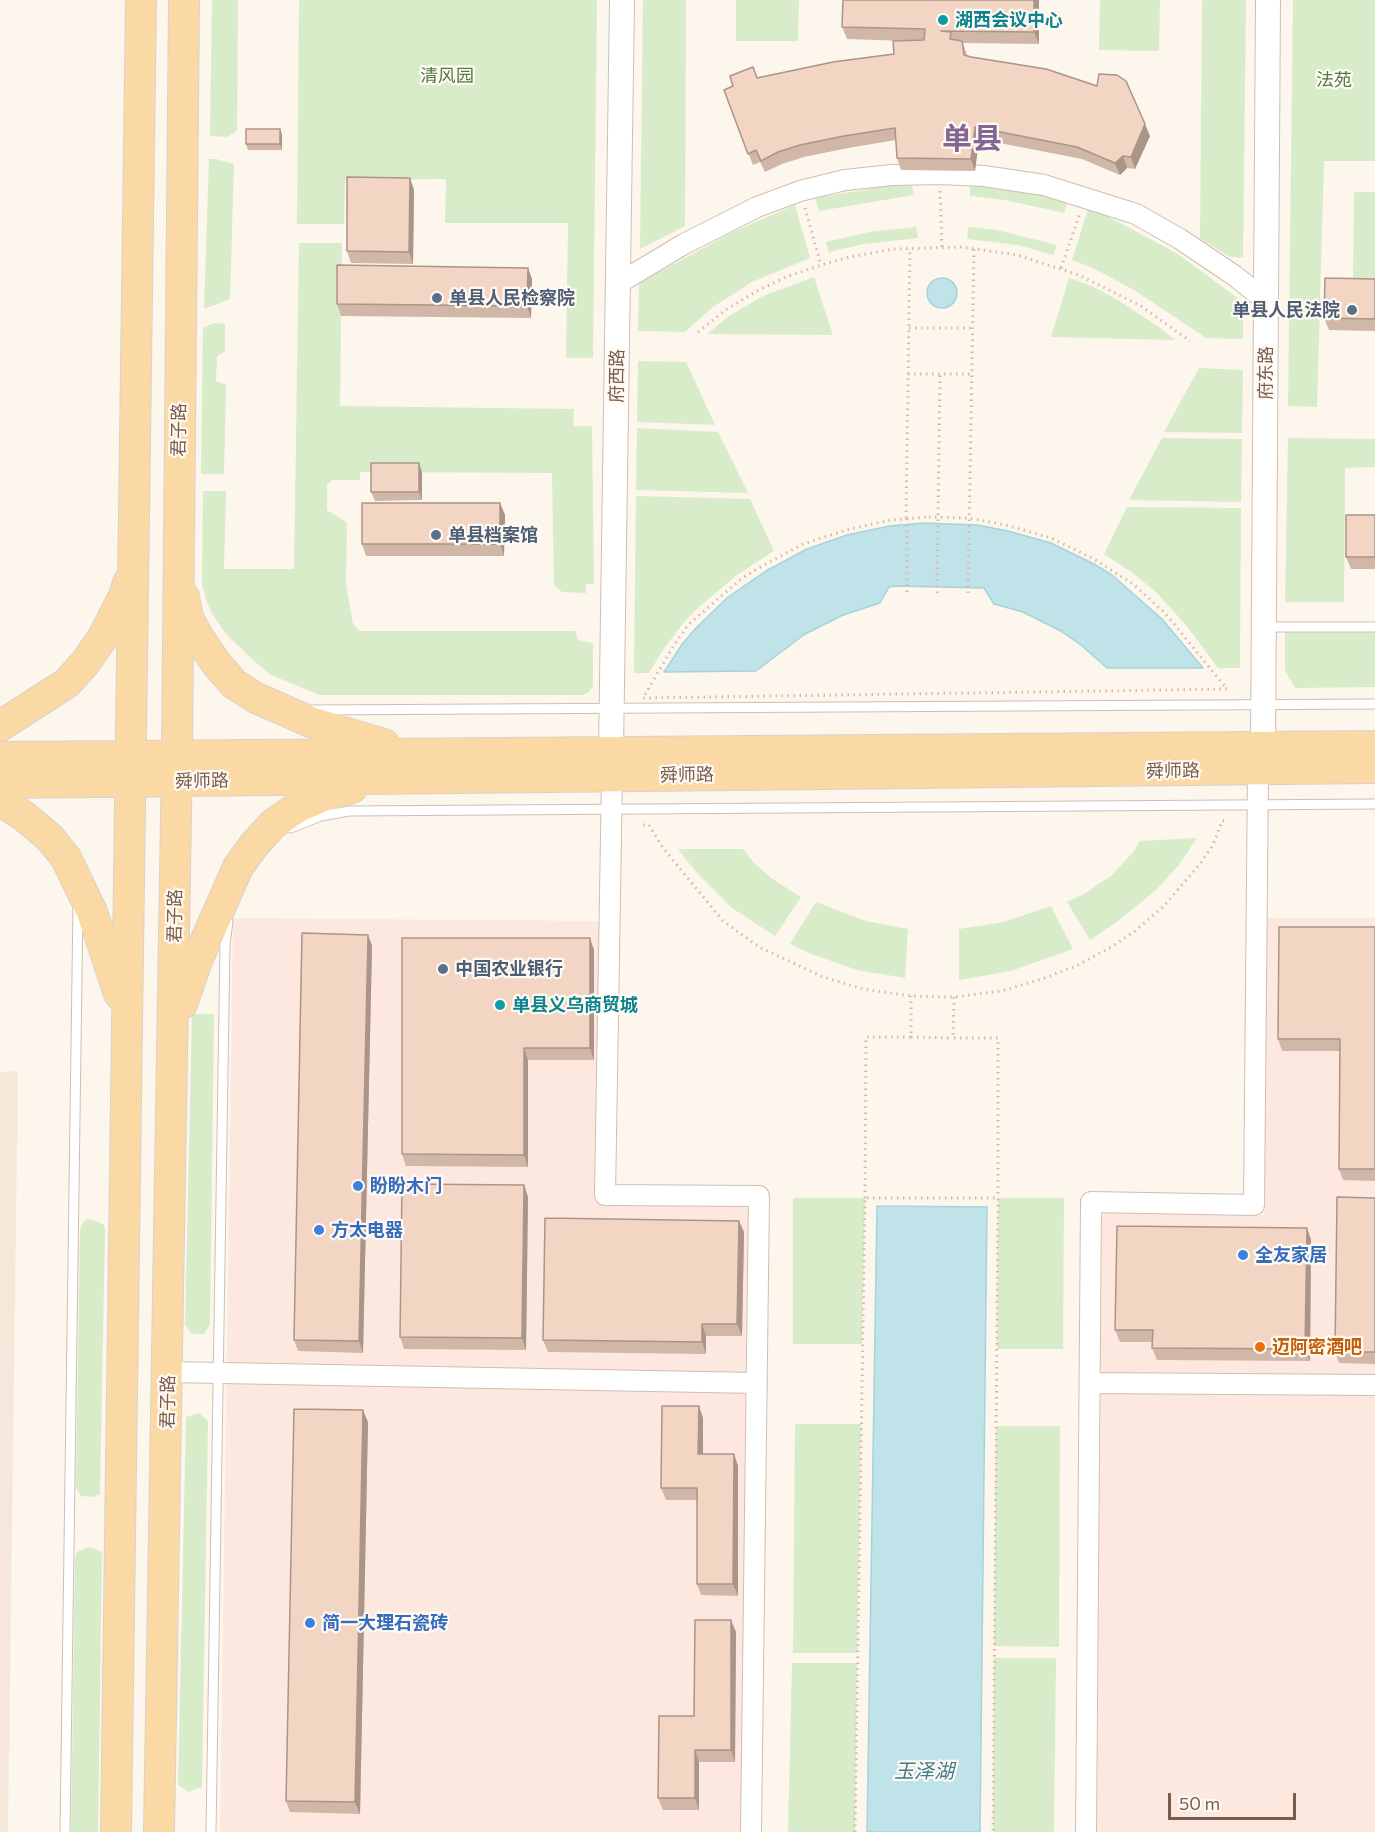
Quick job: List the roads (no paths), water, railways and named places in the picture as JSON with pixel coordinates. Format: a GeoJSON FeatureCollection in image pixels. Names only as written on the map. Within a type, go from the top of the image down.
{"type":"FeatureCollection","features":[{"type":"Feature","properties":{"kind":"main road"},"geometry":{"type":"LineString","coordinates":[[116,1832],[141,0]]}},
{"type":"Feature","properties":{"kind":"main road","name":"君子路"},"geometry":{"type":"LineString","coordinates":[[159,1832],[177,768],[184,0]]}},
{"type":"Feature","properties":{"kind":"main road"},"geometry":{"type":"LineString","coordinates":[[178,561],[188,618],[216,663],[234,684],[256,698],[313,723],[370,741],[431,753]]}},
{"type":"Feature","properties":{"kind":"main road"},"geometry":{"type":"LineString","coordinates":[[0,726],[67,683],[85,663],[115,615],[124,596],[133,566]]}},
{"type":"Feature","properties":{"kind":"main road","name":"舜师路"},"geometry":{"type":"LineString","coordinates":[[177,768],[400,778],[612,764],[1260,758],[1375,746]]}},
{"type":"Feature","properties":{"kind":"main road","name":"舜师路"},"geometry":{"type":"LineString","coordinates":[[0,783],[131,769],[431,753],[612,764]]}},
{"type":"Feature","properties":{"kind":"main road","name":"舜师路"},"geometry":{"type":"LineString","coordinates":[[0,757],[131,769]]}},
{"type":"Feature","properties":{"kind":"main road","name":"舜师路"},"geometry":{"type":"LineString","coordinates":[[1260,758],[1375,768]]}},
{"type":"Feature","properties":{"kind":"main road"},"geometry":{"type":"LineString","coordinates":[[173,1033],[198,958],[238,867],[261,846],[273,824],[298,807],[326,795],[400,778]]}},
{"type":"Feature","properties":{"kind":"main road"},"geometry":{"type":"LineString","coordinates":[[0,801],[24,816],[50,838],[66,858],[92,912],[120,996],[127,1031]]}},
{"type":"Feature","properties":{"kind":"street","name":"府西路"},"geometry":{"type":"LineString","coordinates":[[612,764],[622,0]]}},
{"type":"Feature","properties":{"kind":"street","name":"府东路"},"geometry":{"type":"LineString","coordinates":[[1260,758],[1264,627],[1268,0]]}},
{"type":"Feature","properties":{"kind":"street"},"geometry":{"type":"LineString","coordinates":[[619,283],[684,244],[757,207],[800,192],[845,180],[892,175],[940,174],[984,176],[1044,185],[1136,214],[1180,239],[1235,276],[1266,301]]}},
{"type":"Feature","properties":{"kind":"street"},"geometry":{"type":"LineString","coordinates":[[1086,1832],[1091,1202],[1254,1205],[1260,758]]}},
{"type":"Feature","properties":{"kind":"street"},"geometry":{"type":"LineString","coordinates":[[612,764],[605,1195],[759,1196],[751,1832]]}},
{"type":"Feature","properties":{"kind":"street"},"geometry":{"type":"LineString","coordinates":[[168,1372],[757,1383]]}},
{"type":"Feature","properties":{"kind":"street"},"geometry":{"type":"LineString","coordinates":[[1090,1383],[1375,1385]]}},
{"type":"Feature","properties":{"kind":"lane"},"geometry":{"type":"LineString","coordinates":[[1264,627],[1375,627]]}},
{"type":"Feature","properties":{"kind":"lane"},"geometry":{"type":"LineString","coordinates":[[283,710],[1375,704]]}},
{"type":"Feature","properties":{"kind":"lane"},"geometry":{"type":"LineString","coordinates":[[285,832],[298,824],[321,816],[349,811],[1375,804]]}},
{"type":"Feature","properties":{"kind":"lane"},"geometry":{"type":"LineString","coordinates":[[243,880],[261,846]]}},
{"type":"Feature","properties":{"kind":"lane"},"geometry":{"type":"LineString","coordinates":[[65,1832],[78,880]]}},
{"type":"Feature","properties":{"kind":"lane"},"geometry":{"type":"LineString","coordinates":[[211,1832],[225,945],[227,924],[232,908]]}},
{"type":"Feature","properties":{"kind":"water"},"geometry":{"type":"Polygon","coordinates":[[[942,278],[953,282],[957,293],[953,304],[942,308],[931,304],[927,293],[931,282],[942,278]]]}},
{"type":"Feature","properties":{"kind":"water"},"geometry":{"type":"Polygon","coordinates":[[[923,523],[977,525],[1008,531],[1051,543],[1094,564],[1112,575],[1162,619],[1203,668],[1107,668],[1061,631],[1023,612],[994,604],[984,588],[897,586],[889,587],[880,603],[843,615],[805,634],[756,671],[664,672],[696,628],[728,597],[766,571],[807,549],[847,535],[890,526],[923,523]]]}},
{"type":"Feature","properties":{"kind":"water","name":"玉泽湖"},"geometry":{"type":"Polygon","coordinates":[[[877,1206],[987,1207],[980,1832],[867,1832],[877,1206]]]}},
{"type":"Feature","properties":{"kind":"place","name":"湖西会议中心"},"geometry":{"type":"Point","coordinates":[943,20]}},
{"type":"Feature","properties":{"kind":"place","name":"单县人民检察院"},"geometry":{"type":"Point","coordinates":[437,298]}},
{"type":"Feature","properties":{"kind":"place","name":"单县人民法院"},"geometry":{"type":"Point","coordinates":[1352,310]}},
{"type":"Feature","properties":{"kind":"place","name":"单县档案馆"},"geometry":{"type":"Point","coordinates":[436,535]}},
{"type":"Feature","properties":{"kind":"place","name":"中国农业银行"},"geometry":{"type":"Point","coordinates":[443,969]}},
{"type":"Feature","properties":{"kind":"place","name":"单县义乌商贸城"},"geometry":{"type":"Point","coordinates":[500,1005]}},
{"type":"Feature","properties":{"kind":"place","name":"盼盼木门"},"geometry":{"type":"Point","coordinates":[358,1186]}},
{"type":"Feature","properties":{"kind":"place","name":"方太电器"},"geometry":{"type":"Point","coordinates":[319,1230]}},
{"type":"Feature","properties":{"kind":"place","name":"全友家居"},"geometry":{"type":"Point","coordinates":[1243,1255]}},
{"type":"Feature","properties":{"kind":"place","name":"迈阿密酒吧"},"geometry":{"type":"Point","coordinates":[1260,1347]}},
{"type":"Feature","properties":{"kind":"place","name":"简一大理石瓷砖"},"geometry":{"type":"Point","coordinates":[310,1623]}},
{"type":"Feature","properties":{"kind":"district","name":"单县"},"geometry":{"type":"Point","coordinates":[972,139]}},
{"type":"Feature","properties":{"kind":"park label","name":"清风园"},"geometry":{"type":"Point","coordinates":[447,76]}},
{"type":"Feature","properties":{"kind":"park label","name":"法苑"},"geometry":{"type":"Point","coordinates":[1334,80]}}]}
